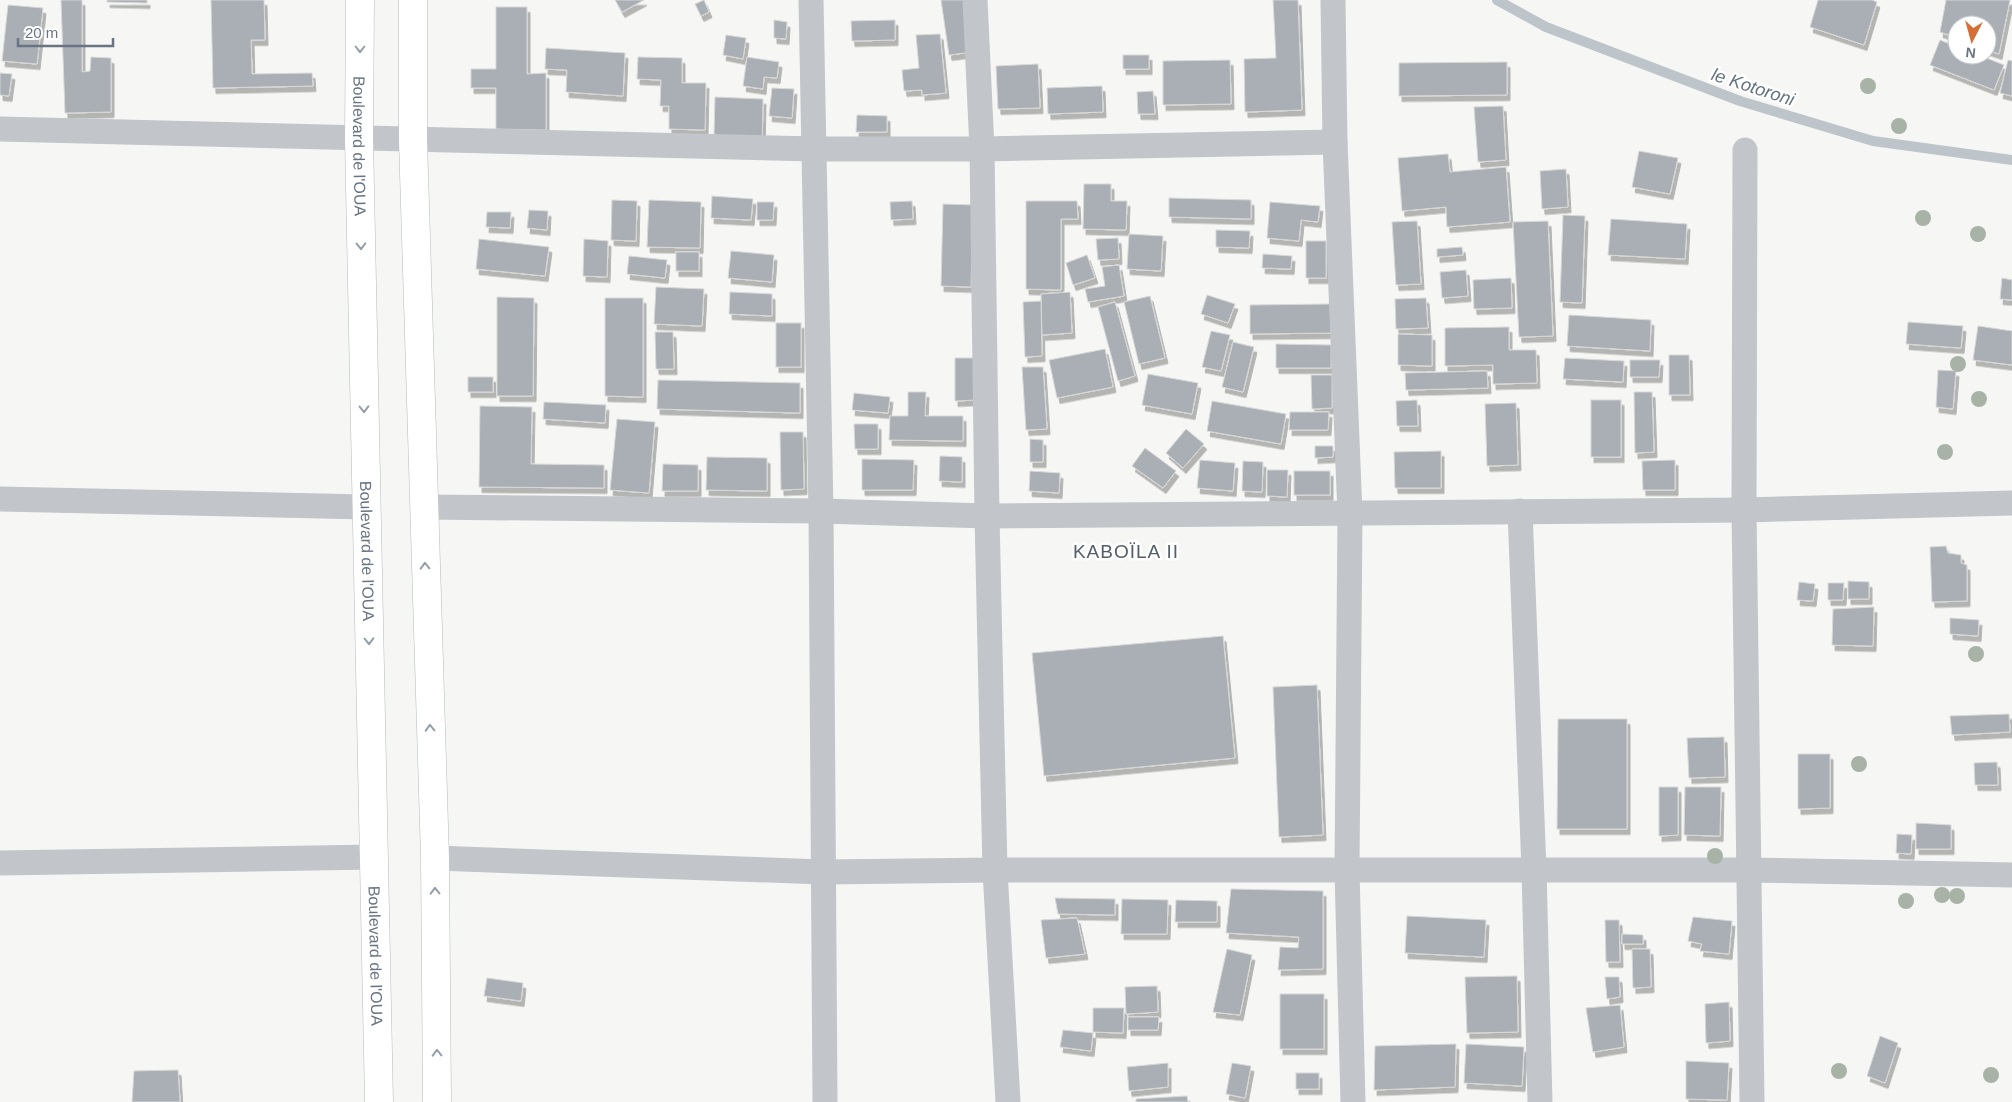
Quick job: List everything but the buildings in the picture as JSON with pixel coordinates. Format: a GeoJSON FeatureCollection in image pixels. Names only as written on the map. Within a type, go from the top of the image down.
{"type":"FeatureCollection","features":[{"type":"Feature","properties":{"kind":"main road","name":"Boulevard de l'OUA"},"geometry":{"type":"LineString","coordinates":[[360,0],[359,139],[380,1102]]}},
{"type":"Feature","properties":{"kind":"main road"},"geometry":{"type":"LineString","coordinates":[[413,0],[413,140],[434,858],[437,1102]]}},
{"type":"Feature","properties":{"kind":"street"},"geometry":{"type":"LineString","coordinates":[[811,0],[821,511],[825,1102]]}},
{"type":"Feature","properties":{"kind":"street"},"geometry":{"type":"LineString","coordinates":[[975,0],[982,149],[994,870],[1008,1102]]}},
{"type":"Feature","properties":{"kind":"street"},"geometry":{"type":"LineString","coordinates":[[1333,0],[1335,142],[1350,514],[1347,871],[1353,1102]]}},
{"type":"Feature","properties":{"kind":"street"},"geometry":{"type":"LineString","coordinates":[[0,129],[815,149],[982,149],[1335,142]]}},
{"type":"Feature","properties":{"kind":"street"},"geometry":{"type":"LineString","coordinates":[[1744,150],[1744,510],[1752,1102]]}},
{"type":"Feature","properties":{"kind":"street"},"geometry":{"type":"LineString","coordinates":[[0,499],[366,507]]}},
{"type":"Feature","properties":{"kind":"street"},"geometry":{"type":"LineString","coordinates":[[423,507],[821,511],[987,516],[1744,510],[2012,504]]}},
{"type":"Feature","properties":{"kind":"street"},"geometry":{"type":"LineString","coordinates":[[1520,511],[1534,870],[1540,1102]]}},
{"type":"Feature","properties":{"kind":"street"},"geometry":{"type":"LineString","coordinates":[[0,863],[374,857]]}},
{"type":"Feature","properties":{"kind":"street"},"geometry":{"type":"LineString","coordinates":[[434,858],[822,872],[994,870],[1749,870],[2012,875]]}},
{"type":"Feature","properties":{"kind":"waterway","name":"le Kotoroni"},"geometry":{"type":"LineString","coordinates":[[1497,0],[1546,27],[1740,101],[1873,141],[2012,160]]}},
{"type":"Feature","properties":{"kind":"district","name":"KABOÏLA II"},"geometry":{"type":"Point","coordinates":[1126,551]}}]}
